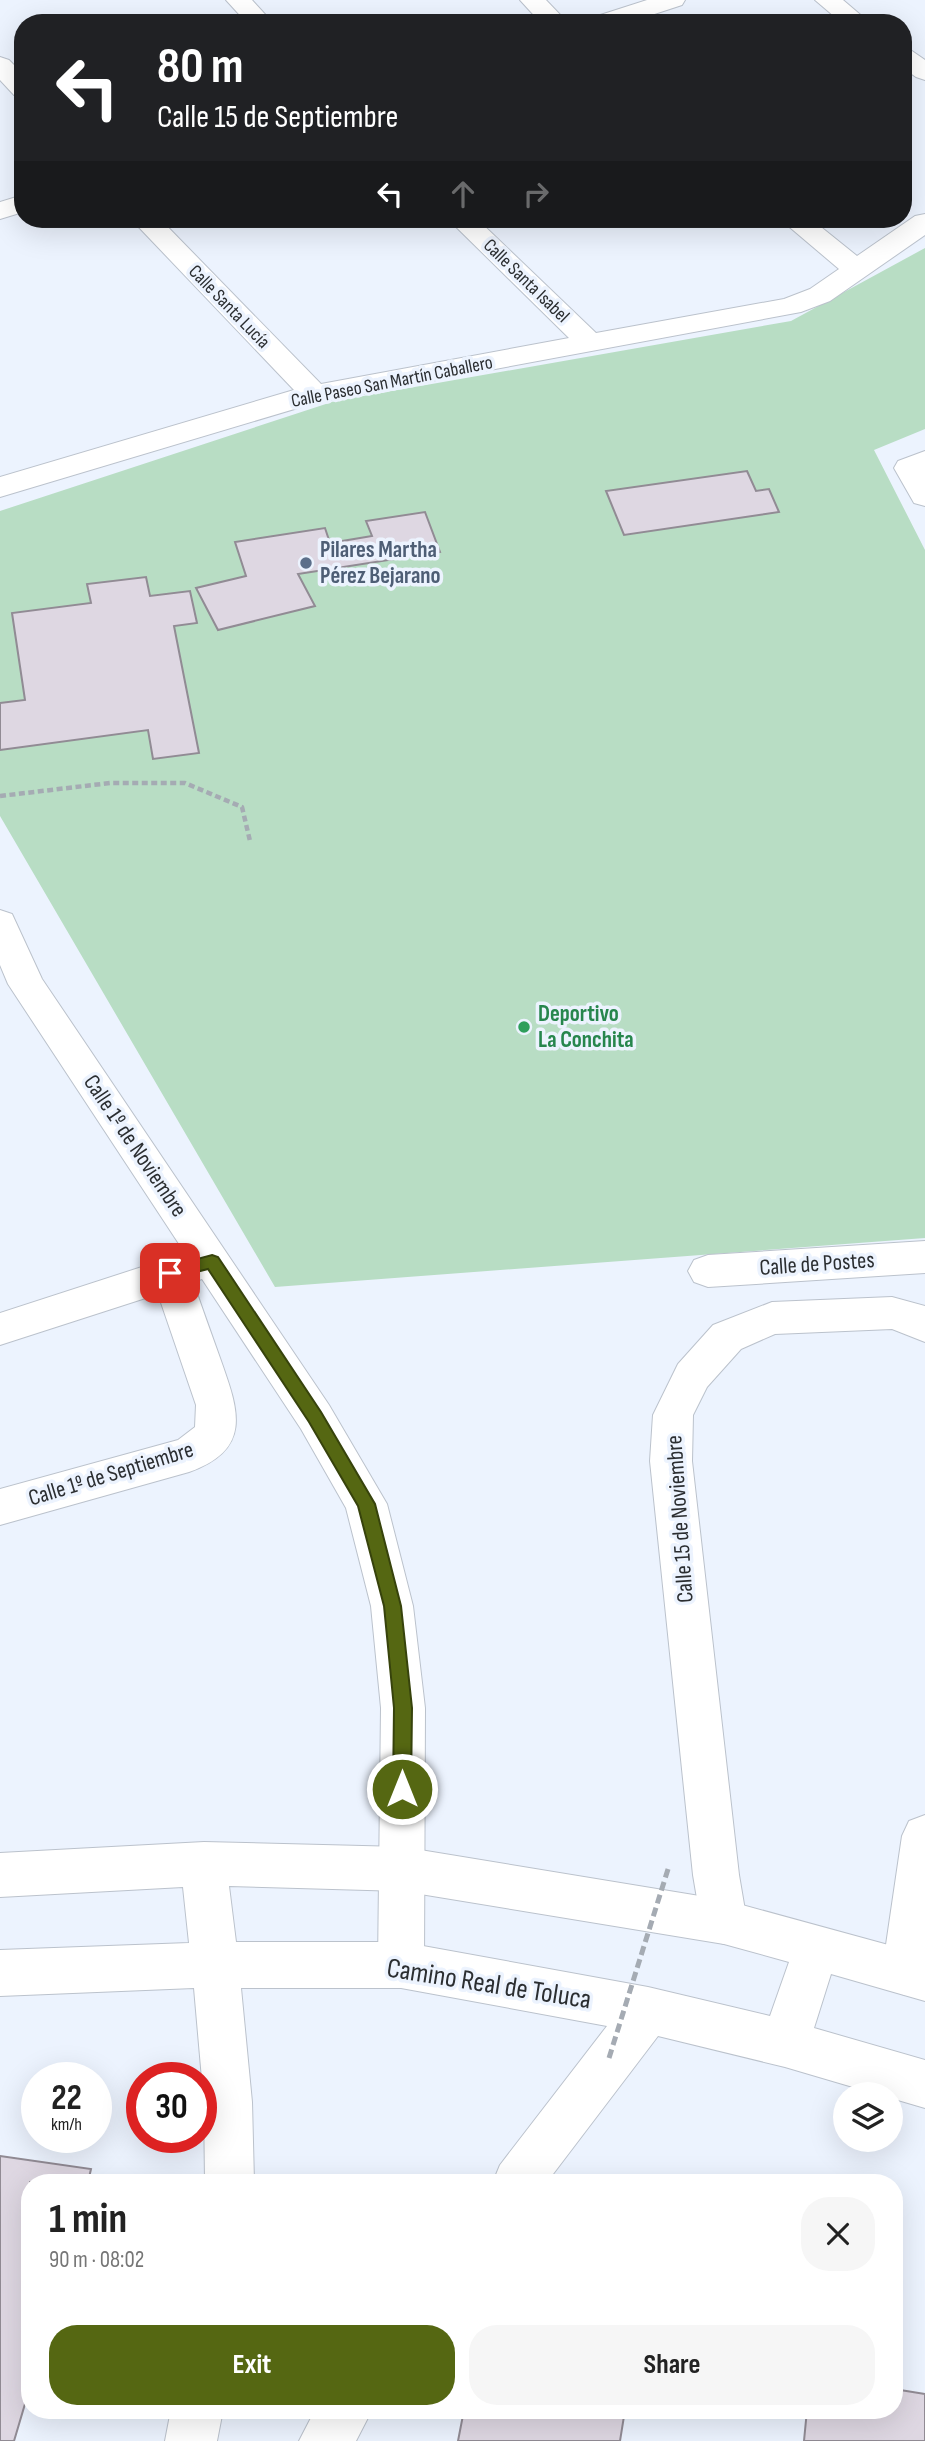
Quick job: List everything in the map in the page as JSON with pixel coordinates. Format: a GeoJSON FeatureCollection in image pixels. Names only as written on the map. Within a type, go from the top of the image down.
{"type":"FeatureCollection","features":[{"type":"Feature","properties":{"kind":"street"},"geometry":{"type":"LineString","coordinates":[[238,0],[252,14]]}},
{"type":"Feature","properties":{"kind":"street"},"geometry":{"type":"LineString","coordinates":[[532,0],[547,14]]}},
{"type":"Feature","properties":{"kind":"street"},"geometry":{"type":"LineString","coordinates":[[629,14],[673,0]]}},
{"type":"Feature","properties":{"kind":"street"},"geometry":{"type":"LineString","coordinates":[[827,0],[846,14]]}},
{"type":"Feature","properties":{"kind":"street"},"geometry":{"type":"LineString","coordinates":[[0,65],[14,80]]}},
{"type":"Feature","properties":{"kind":"street","name":"Calle Paseo San Martín Caballero"},"geometry":{"type":"LineString","coordinates":[[10,485],[314,394],[791,306],[820,295],[925,222]]}},
{"type":"Feature","properties":{"kind":"street","name":"Calle Santa Lucía"},"geometry":{"type":"LineString","coordinates":[[154,228],[314,394]]}},
{"type":"Feature","properties":{"kind":"street","name":"Calle Santa Isabel"},"geometry":{"type":"LineString","coordinates":[[471,228],[591,344]]}},
{"type":"Feature","properties":{"kind":"street"},"geometry":{"type":"LineString","coordinates":[[805,228],[858,271]]}},
{"type":"Feature","properties":{"kind":"street"},"geometry":{"type":"LineString","coordinates":[[0,456],[10,485]]}},
{"type":"Feature","properties":{"kind":"street"},"geometry":{"type":"LineString","coordinates":[[917,464],[925,496]]}},
{"type":"Feature","properties":{"kind":"street","name":"Calle 1º de Noviembre"},"geometry":{"type":"LineString","coordinates":[[0,923],[13,987],[212,1261],[315,1417],[366,1504],[392,1606],[403,1708],[401,1965]]}},
{"type":"Feature","properties":{"kind":"street","name":"Calle de Postes"},"geometry":{"type":"LineString","coordinates":[[708,1271],[925,1257]]}},
{"type":"Feature","properties":{"kind":"street"},"geometry":{"type":"LineString","coordinates":[[0,1329],[212,1261]]}},
{"type":"Feature","properties":{"kind":"street","name":"Calle 1º de Septiembre"},"geometry":{"type":"LineString","coordinates":[[0,1507],[189,1454],[207,1444],[218,1427],[216,1405],[170,1273]]}},
{"type":"Feature","properties":{"kind":"street","name":"Calle 15 de Noviembre"},"geometry":{"type":"LineString","coordinates":[[724,1922],[716,1875],[671,1461],[673,1415],[691,1376],[727,1337],[772,1318],[891,1313],[911,1317],[925,1326]]}},
{"type":"Feature","properties":{"kind":"street"},"geometry":{"type":"LineString","coordinates":[[0,1875],[204,1864],[402,1870],[724,1922],[915,1975],[925,1836]]}},
{"type":"Feature","properties":{"kind":"street"},"geometry":{"type":"LineString","coordinates":[[204,1864],[231,2140],[229,2174]]}},
{"type":"Feature","properties":{"kind":"street"},"geometry":{"type":"LineString","coordinates":[[785,2043],[817,1947]]}},
{"type":"Feature","properties":{"kind":"street","name":"Camino Real de Toluca"},"geometry":{"type":"LineString","coordinates":[[0,1973],[214,1965],[401,1965],[648,2010],[785,2043],[925,2084]]}},
{"type":"Feature","properties":{"kind":"street"},"geometry":{"type":"LineString","coordinates":[[523,2174],[648,2010]]}},
{"type":"Feature","properties":{"kind":"street"},"geometry":{"type":"LineString","coordinates":[[191,2441],[195,2419]]}},
{"type":"Feature","properties":{"kind":"street"},"geometry":{"type":"LineString","coordinates":[[325,2441],[340,2419]]}},
{"type":"Feature","properties":{"kind":"path"},"geometry":{"type":"LineString","coordinates":[[0,796],[110,783],[185,783],[242,807],[250,841]]}},
{"type":"Feature","properties":{"kind":"path"},"geometry":{"type":"LineString","coordinates":[[609,2058],[669,1866]]}},
{"type":"Feature","properties":{"kind":"green space","name":"Deportivo La Conchita"},"geometry":{"type":"Polygon","coordinates":[[[925,248],[925,429],[874,450],[925,550],[925,1238],[275,1287],[0,816],[0,511],[335,401],[791,321],[925,248]]]}},
{"type":"Feature","properties":{"kind":"building"},"geometry":{"type":"Polygon","coordinates":[[[747,471],[756,491],[769,489],[779,512],[624,535],[606,491],[747,471]]]}},
{"type":"Feature","properties":{"kind":"building","name":"Pilares Martha Pérez Bejarano"},"geometry":{"type":"Polygon","coordinates":[[[425,512],[440,552],[298,574],[315,606],[218,630],[196,588],[246,576],[235,542],[325,528],[330,543],[372,536],[366,521],[425,512]]]}},
{"type":"Feature","properties":{"kind":"building"},"geometry":{"type":"Polygon","coordinates":[[[146,577],[150,596],[190,591],[197,623],[174,626],[199,753],[153,759],[148,730],[0,750],[0,703],[25,700],[12,613],[91,603],[87,584],[146,577]]]}},
{"type":"Feature","properties":{"kind":"building"},"geometry":{"type":"Polygon","coordinates":[[[0,2156],[91,2169],[90,2174],[21,2174],[21,2417],[14,2441],[0,2441],[0,2156]]]}},
{"type":"Feature","properties":{"kind":"building"},"geometry":{"type":"Polygon","coordinates":[[[903,2390],[925,2394],[925,2441],[804,2441],[806,2419],[903,2419],[903,2390]]]}},
{"type":"Feature","properties":{"kind":"building"},"geometry":{"type":"Polygon","coordinates":[[[462,2419],[624,2419],[620,2441],[458,2441],[462,2419]]]}},
{"type":"Feature","properties":{"kind":"place","name":"Pilares Martha Pérez Bejarano"},"geometry":{"type":"Point","coordinates":[306,563]}},
{"type":"Feature","properties":{"kind":"place","name":"Deportivo La Conchita"},"geometry":{"type":"Point","coordinates":[524,1027]}},
{"type":"Feature","properties":{"kind":"route"},"geometry":{"type":"LineString","coordinates":[[170,1273],[212,1261],[315,1417],[366,1504],[392,1606],[403,1708],[402,1789]]}}]}
